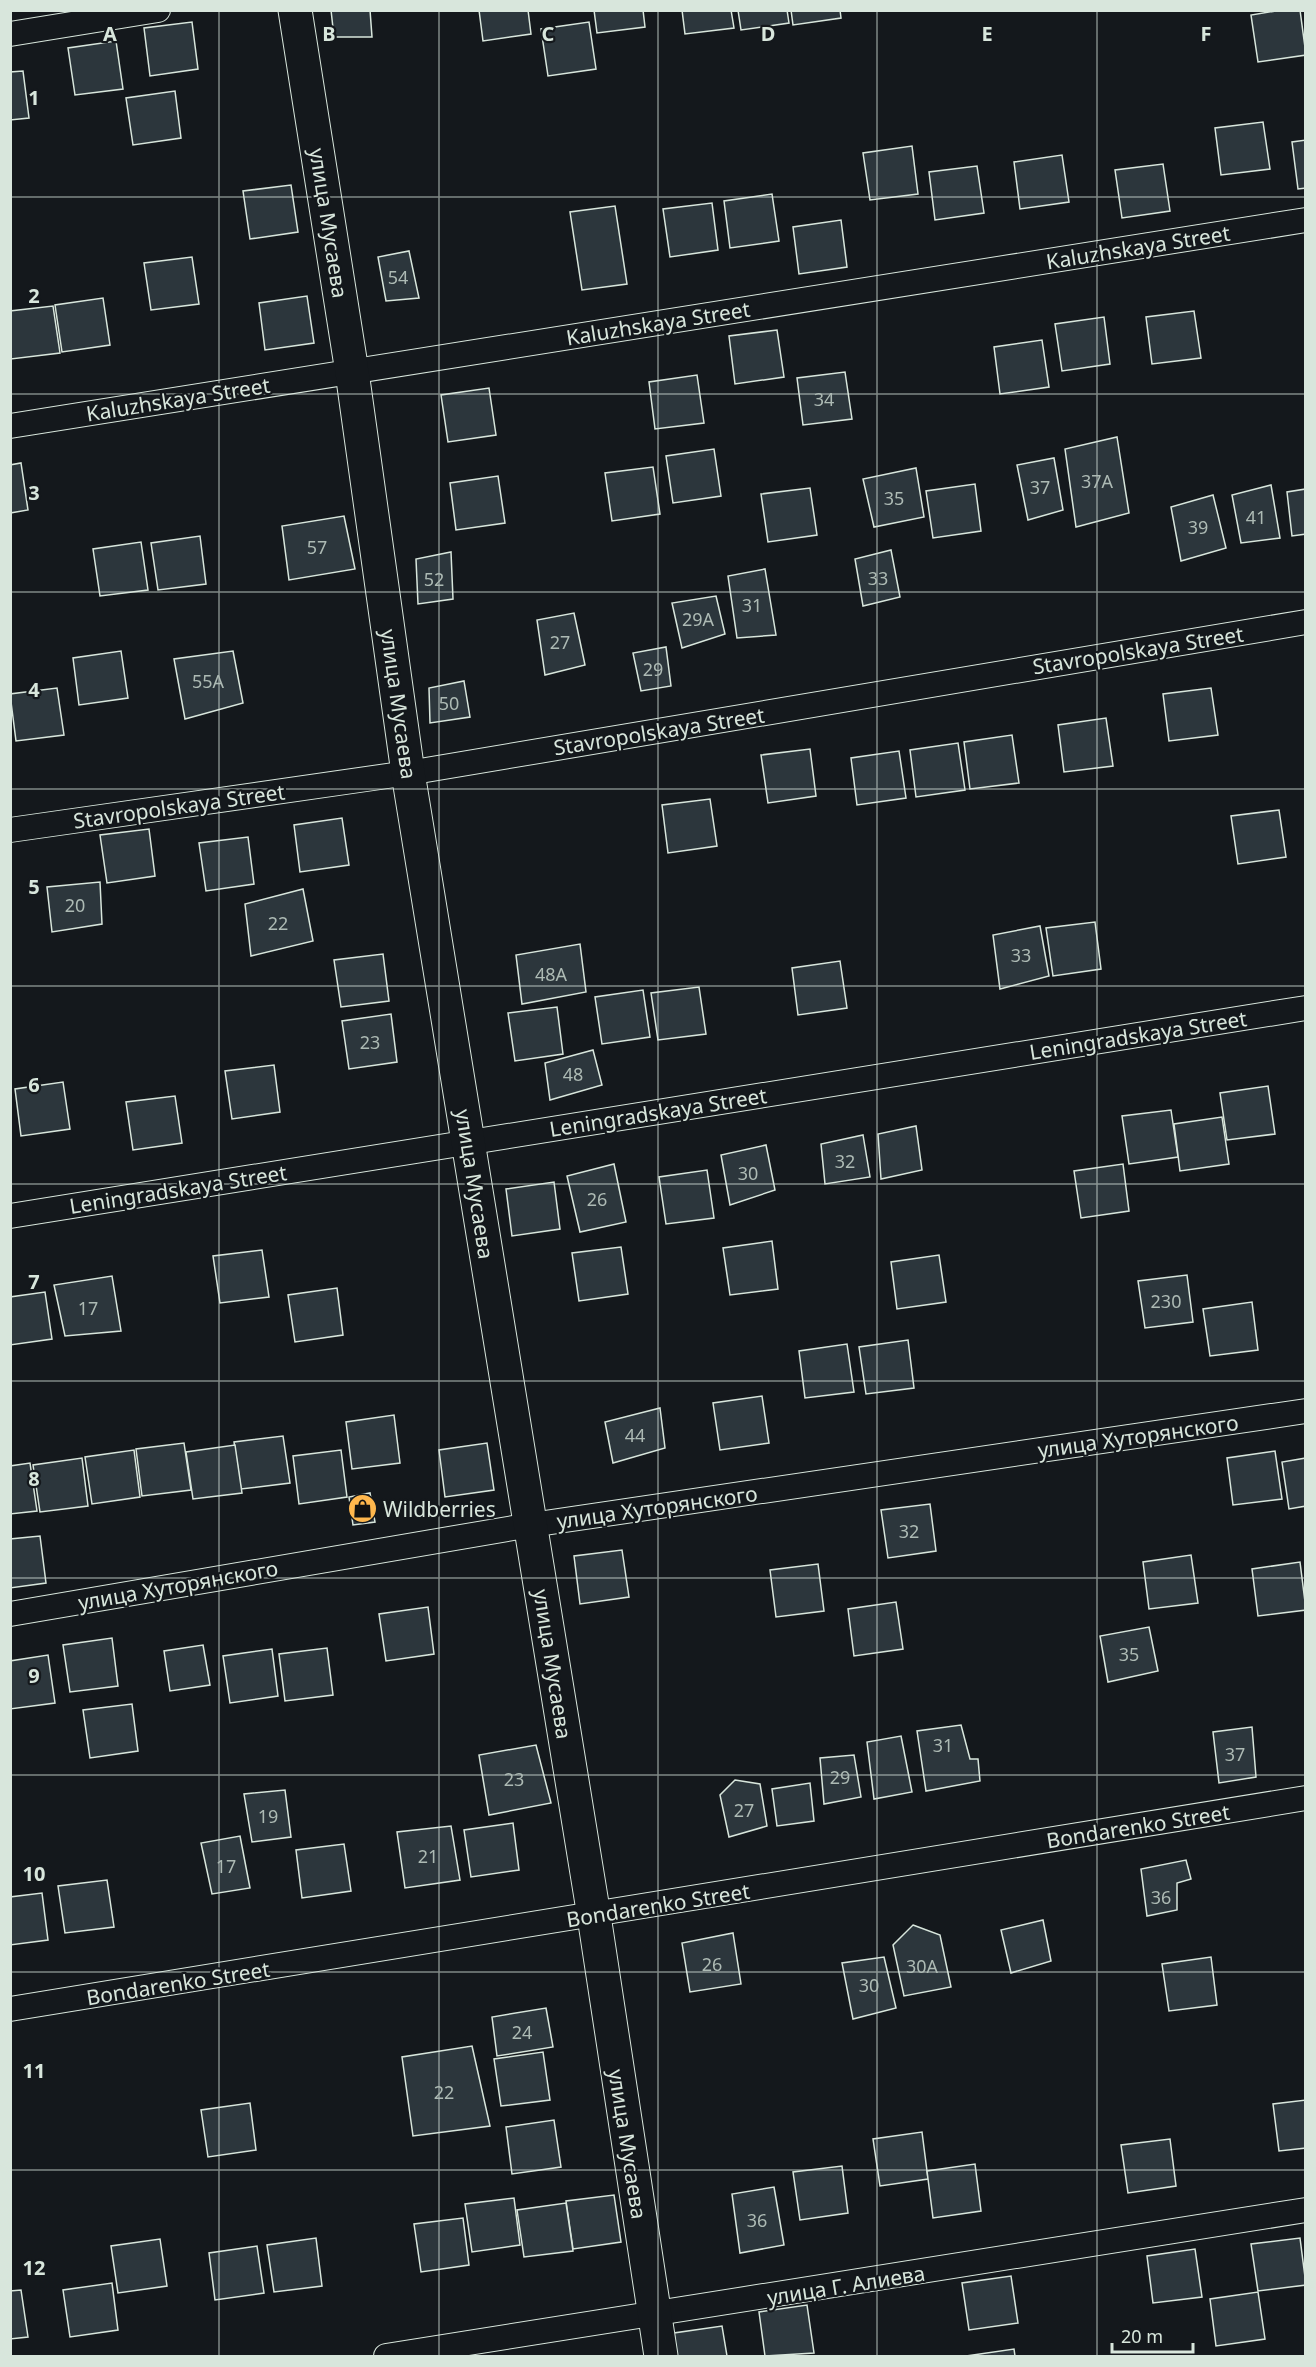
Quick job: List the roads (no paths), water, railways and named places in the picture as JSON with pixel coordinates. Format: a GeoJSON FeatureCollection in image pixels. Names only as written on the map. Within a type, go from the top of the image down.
{"type":"FeatureCollection","features":[{"type":"Feature","properties":{"kind":"street"},"geometry":{"type":"LineString","coordinates":[[10,34],[158,10]]}},
{"type":"Feature","properties":{"kind":"street","name":"улица Мусаева"},"geometry":{"type":"LineString","coordinates":[[295,10],[352,372],[408,773],[594,1916],[661,2356]]}},
{"type":"Feature","properties":{"kind":"street","name":"Kaluzhskaya Street"},"geometry":{"type":"LineString","coordinates":[[10,426],[1305,220]]}},
{"type":"Feature","properties":{"kind":"street","name":"Stavropolskaya Street"},"geometry":{"type":"LineString","coordinates":[[10,830],[408,773],[1305,622]]}},
{"type":"Feature","properties":{"kind":"street","name":"Leningradskaya Street"},"geometry":{"type":"LineString","coordinates":[[10,1216],[1305,1008]]}},
{"type":"Feature","properties":{"kind":"street","name":"улица Хуторянского"},"geometry":{"type":"LineString","coordinates":[[10,1614],[531,1525],[1305,1411]]}},
{"type":"Feature","properties":{"kind":"street","name":"Bondarenko Street"},"geometry":{"type":"LineString","coordinates":[[10,2009],[594,1916],[1305,1798]]}},
{"type":"Feature","properties":{"kind":"street","name":"улица Г. Алиева"},"geometry":{"type":"LineString","coordinates":[[386,2356],[1305,2211]]}},
{"type":"Feature","properties":{"kind":"place","name":"Wildberries"},"geometry":{"type":"Point","coordinates":[362,1509]}}]}
